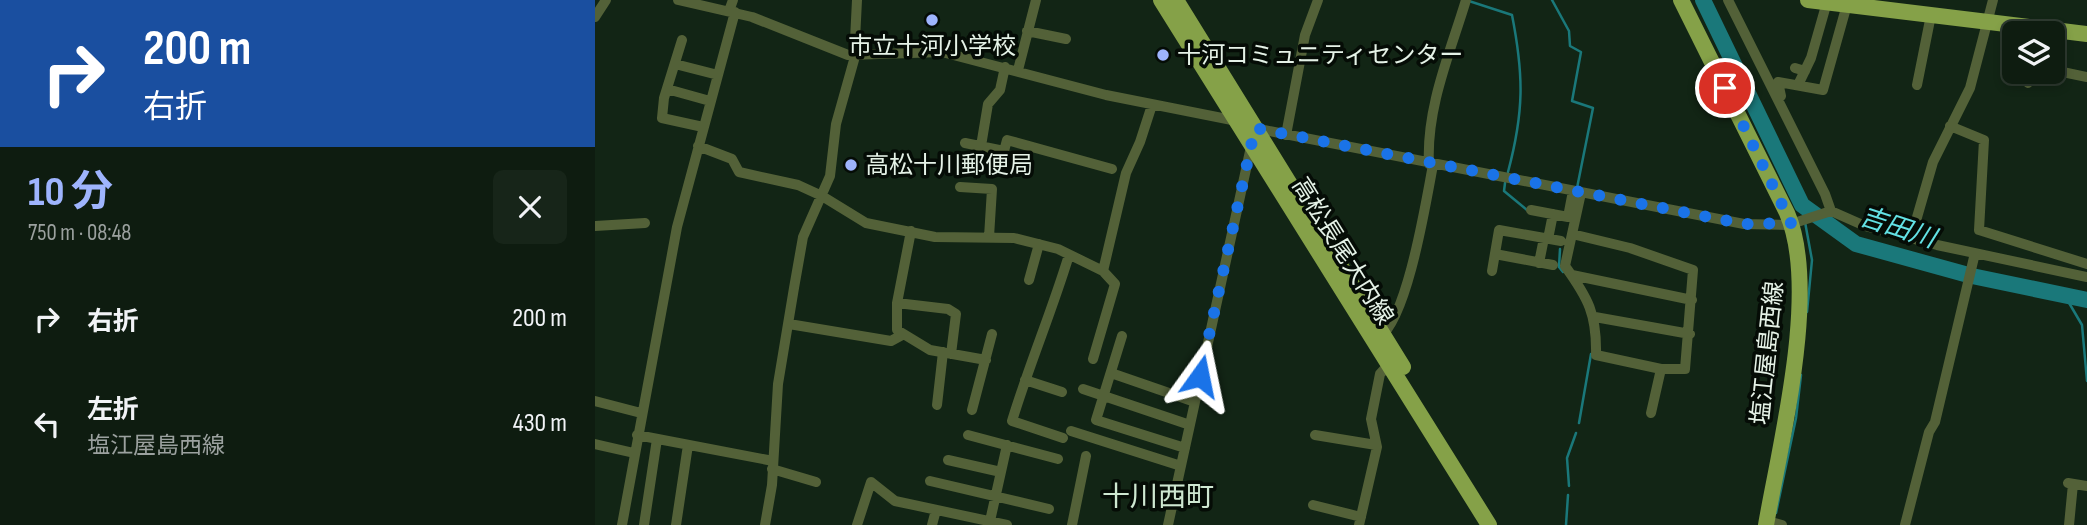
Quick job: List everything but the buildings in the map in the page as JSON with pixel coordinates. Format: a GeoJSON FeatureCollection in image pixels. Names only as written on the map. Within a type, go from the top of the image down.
{"type":"FeatureCollection","features":[{"type":"Feature","properties":{"kind":"main road","name":"高松長尾大内線"},"geometry":{"type":"LineString","coordinates":[[1161,0],[1251,147],[1502,525]]}},
{"type":"Feature","properties":{"kind":"main road","name":"高松長尾大内線"},"geometry":{"type":"LineString","coordinates":[[1177,0],[1378,338]]}},
{"type":"Feature","properties":{"kind":"main road","name":"塩江屋島西線"},"geometry":{"type":"LineString","coordinates":[[1681,0],[1794,223],[1798,275],[1795,344],[1772,524]]}},
{"type":"Feature","properties":{"kind":"main road"},"geometry":{"type":"LineString","coordinates":[[1808,0],[1848,2],[2002,25]]}},
{"type":"Feature","properties":{"kind":"main road"},"geometry":{"type":"LineString","coordinates":[[2065,33],[2087,34]]}},
{"type":"Feature","properties":{"kind":"main road","name":"高松長尾大内線"},"geometry":{"type":"LineString","coordinates":[[1393,361],[1489,525]]}},
{"type":"Feature","properties":{"kind":"street"},"geometry":{"type":"LineString","coordinates":[[595,17],[606,0]]}},
{"type":"Feature","properties":{"kind":"street"},"geometry":{"type":"LineString","coordinates":[[678,0],[732,12],[855,55],[942,52],[1152,105],[1234,120],[1286,135],[1431,164],[1744,224],[1794,223],[1828,212],[1865,226],[1975,257],[2087,277]]}},
{"type":"Feature","properties":{"kind":"street"},"geometry":{"type":"LineString","coordinates":[[622,525],[677,227],[718,75],[733,0]]}},
{"type":"Feature","properties":{"kind":"street"},"geometry":{"type":"LineString","coordinates":[[765,525],[773,465],[775,408],[803,237],[830,176],[836,124],[855,55],[857,0]]}},
{"type":"Feature","properties":{"kind":"street"},"geometry":{"type":"LineString","coordinates":[[1018,70],[1036,0]]}},
{"type":"Feature","properties":{"kind":"street"},"geometry":{"type":"LineString","coordinates":[[1286,135],[1305,36],[1318,0]]}},
{"type":"Feature","properties":{"kind":"street"},"geometry":{"type":"LineString","coordinates":[[1378,338],[1394,319],[1416,252],[1431,164],[1427,140],[1438,91],[1466,0]]}},
{"type":"Feature","properties":{"kind":"street"},"geometry":{"type":"LineString","coordinates":[[1728,0],[1825,194],[1828,212]]}},
{"type":"Feature","properties":{"kind":"street"},"geometry":{"type":"LineString","coordinates":[[1911,238],[1933,162],[1970,88],[1993,0]]}},
{"type":"Feature","properties":{"kind":"street"},"geometry":{"type":"LineString","coordinates":[[1798,85],[1800,69],[1827,2]]}},
{"type":"Feature","properties":{"kind":"street"},"geometry":{"type":"LineString","coordinates":[[1785,114],[1788,110],[1778,82],[1823,90],[1848,2]]}},
{"type":"Feature","properties":{"kind":"street"},"geometry":{"type":"LineString","coordinates":[[1917,85],[1931,15]]}},
{"type":"Feature","properties":{"kind":"street"},"geometry":{"type":"LineString","coordinates":[[1027,31],[1066,39]]}},
{"type":"Feature","properties":{"kind":"street"},"geometry":{"type":"LineString","coordinates":[[682,40],[667,89],[662,118],[703,128]]}},
{"type":"Feature","properties":{"kind":"street"},"geometry":{"type":"LineString","coordinates":[[675,64],[718,75]]}},
{"type":"Feature","properties":{"kind":"street"},"geometry":{"type":"LineString","coordinates":[[981,146],[988,104],[1000,90],[1005,67]]}},
{"type":"Feature","properties":{"kind":"street"},"geometry":{"type":"LineString","coordinates":[[2065,72],[2087,77]]}},
{"type":"Feature","properties":{"kind":"street"},"geometry":{"type":"LineString","coordinates":[[667,89],[710,101]]}},
{"type":"Feature","properties":{"kind":"street"},"geometry":{"type":"LineString","coordinates":[[1103,271],[1126,173],[1152,105]]}},
{"type":"Feature","properties":{"kind":"street"},"geometry":{"type":"LineString","coordinates":[[1950,126],[1984,140],[1979,230],[2087,264]]}},
{"type":"Feature","properties":{"kind":"street"},"geometry":{"type":"LineString","coordinates":[[1168,525],[1255,128]]}},
{"type":"Feature","properties":{"kind":"street"},"geometry":{"type":"LineString","coordinates":[[965,143],[1004,150],[1007,141],[1112,169]]}},
{"type":"Feature","properties":{"kind":"street"},"geometry":{"type":"LineString","coordinates":[[698,146],[732,159],[740,172],[799,185],[866,223],[935,237],[1014,237],[1069,255],[1103,271],[1115,284],[1093,359]]}},
{"type":"Feature","properties":{"kind":"street"},"geometry":{"type":"LineString","coordinates":[[960,187],[992,189],[989,237]]}},
{"type":"Feature","properties":{"kind":"street"},"geometry":{"type":"LineString","coordinates":[[1531,210],[1568,217],[1577,192]]}},
{"type":"Feature","properties":{"kind":"street"},"geometry":{"type":"LineString","coordinates":[[1572,234],[1630,248],[1693,270],[1690,334],[1685,369],[1661,369],[1596,355],[1595,317],[1583,290],[1565,266],[1577,192]]}},
{"type":"Feature","properties":{"kind":"street"},"geometry":{"type":"LineString","coordinates":[[1539,262],[1553,214]]}},
{"type":"Feature","properties":{"kind":"street"},"geometry":{"type":"LineString","coordinates":[[595,226],[645,223]]}},
{"type":"Feature","properties":{"kind":"street"},"geometry":{"type":"LineString","coordinates":[[1492,271],[1499,230],[1561,241]]}},
{"type":"Feature","properties":{"kind":"street"},"geometry":{"type":"LineString","coordinates":[[911,231],[895,323],[902,335],[930,350],[986,360]]}},
{"type":"Feature","properties":{"kind":"street"},"geometry":{"type":"LineString","coordinates":[[1029,280],[1038,244]]}},
{"type":"Feature","properties":{"kind":"street"},"geometry":{"type":"LineString","coordinates":[[1495,254],[1553,265]]}},
{"type":"Feature","properties":{"kind":"street"},"geometry":{"type":"LineString","coordinates":[[1069,255],[1012,421],[1181,466]]}},
{"type":"Feature","properties":{"kind":"street"},"geometry":{"type":"LineString","coordinates":[[1905,525],[1975,257]]}},
{"type":"Feature","properties":{"kind":"street"},"geometry":{"type":"LineString","coordinates":[[2052,270],[2087,270]]}},
{"type":"Feature","properties":{"kind":"street"},"geometry":{"type":"LineString","coordinates":[[1572,275],[1692,300]]}},
{"type":"Feature","properties":{"kind":"street"},"geometry":{"type":"LineString","coordinates":[[897,303],[948,309],[956,314],[937,405]]}},
{"type":"Feature","properties":{"kind":"street"},"geometry":{"type":"LineString","coordinates":[[1595,317],[1690,334]]}},
{"type":"Feature","properties":{"kind":"street"},"geometry":{"type":"LineString","coordinates":[[789,324],[891,341],[902,335]]}},
{"type":"Feature","properties":{"kind":"street"},"geometry":{"type":"LineString","coordinates":[[972,411],[992,334]]}},
{"type":"Feature","properties":{"kind":"street"},"geometry":{"type":"LineString","coordinates":[[1122,336],[1096,420],[1185,449]]}},
{"type":"Feature","properties":{"kind":"street"},"geometry":{"type":"LineString","coordinates":[[1314,505],[1360,521],[1376,445],[1371,419],[1380,374],[1393,361]]}},
{"type":"Feature","properties":{"kind":"street"},"geometry":{"type":"LineString","coordinates":[[1651,413],[1661,369]]}},
{"type":"Feature","properties":{"kind":"street"},"geometry":{"type":"LineString","coordinates":[[1111,373],[1195,402]]}},
{"type":"Feature","properties":{"kind":"street"},"geometry":{"type":"LineString","coordinates":[[1025,380],[1062,392]]}},
{"type":"Feature","properties":{"kind":"street"},"geometry":{"type":"LineString","coordinates":[[1083,389],[1190,425]]}},
{"type":"Feature","properties":{"kind":"street"},"geometry":{"type":"LineString","coordinates":[[595,401],[641,413]]}},
{"type":"Feature","properties":{"kind":"street"},"geometry":{"type":"LineString","coordinates":[[637,435],[773,465],[816,482]]}},
{"type":"Feature","properties":{"kind":"street"},"geometry":{"type":"LineString","coordinates":[[968,435],[1058,459]]}},
{"type":"Feature","properties":{"kind":"street"},"geometry":{"type":"LineString","coordinates":[[1315,435],[1376,445]]}},
{"type":"Feature","properties":{"kind":"street"},"geometry":{"type":"LineString","coordinates":[[644,525],[657,439]]}},
{"type":"Feature","properties":{"kind":"street"},"geometry":{"type":"LineString","coordinates":[[595,444],[634,453]]}},
{"type":"Feature","properties":{"kind":"street"},"geometry":{"type":"LineString","coordinates":[[676,525],[688,445]]}},
{"type":"Feature","properties":{"kind":"street"},"geometry":{"type":"LineString","coordinates":[[989,521],[1007,445]]}},
{"type":"Feature","properties":{"kind":"street"},"geometry":{"type":"LineString","coordinates":[[1072,525],[1086,456]]}},
{"type":"Feature","properties":{"kind":"street"},"geometry":{"type":"LineString","coordinates":[[948,460],[1001,472]]}},
{"type":"Feature","properties":{"kind":"street"},"geometry":{"type":"LineString","coordinates":[[930,481],[1049,509]]}},
{"type":"Feature","properties":{"kind":"street"},"geometry":{"type":"LineString","coordinates":[[857,525],[871,482],[895,501],[1007,525]]}},
{"type":"Feature","properties":{"kind":"street"},"geometry":{"type":"LineString","coordinates":[[2069,525],[2070,484],[2087,486]]}},
{"type":"Feature","properties":{"kind":"street"},"geometry":{"type":"LineString","coordinates":[[932,525],[936,510]]}},
{"type":"Feature","properties":{"kind":"waterway"},"geometry":{"type":"LineString","coordinates":[[1552,0],[1569,31],[1570,46],[1581,52],[1572,101],[1593,108],[1577,188]]}},
{"type":"Feature","properties":{"kind":"waterway","name":"吉田川"},"geometry":{"type":"LineString","coordinates":[[1703,0],[1802,205],[1856,244],[1972,276],[2087,300]]}},
{"type":"Feature","properties":{"kind":"waterway"},"geometry":{"type":"LineString","coordinates":[[1469,1],[1512,15],[1519,57],[1520,94],[1517,131],[1508,172]]}},
{"type":"Feature","properties":{"kind":"waterway"},"geometry":{"type":"LineString","coordinates":[[1505,183],[1504,191],[1527,210]]}},
{"type":"Feature","properties":{"kind":"waterway","name":"吉田川"},"geometry":{"type":"LineString","coordinates":[[1802,205],[1804,216]]}},
{"type":"Feature","properties":{"kind":"waterway"},"geometry":{"type":"LineString","coordinates":[[1805,222],[1812,260],[1807,312]]}},
{"type":"Feature","properties":{"kind":"waterway"},"geometry":{"type":"LineString","coordinates":[[1560,249],[1559,267],[1563,272]]}},
{"type":"Feature","properties":{"kind":"waterway"},"geometry":{"type":"LineString","coordinates":[[2065,296],[2082,325],[2087,381]]}},
{"type":"Feature","properties":{"kind":"waterway"},"geometry":{"type":"LineString","coordinates":[[1579,423],[1591,354]]}},
{"type":"Feature","properties":{"kind":"waterway"},"geometry":{"type":"LineString","coordinates":[[1776,513],[1796,418],[1801,375]]}},
{"type":"Feature","properties":{"kind":"waterway"},"geometry":{"type":"LineString","coordinates":[[1569,486],[1567,458],[1576,433]]}},
{"type":"Feature","properties":{"kind":"waterway"},"geometry":{"type":"LineString","coordinates":[[1566,525],[1568,495]]}},
{"type":"Feature","properties":{"kind":"place","name":"市立十河小学校"},"geometry":{"type":"Point","coordinates":[932,20]}},
{"type":"Feature","properties":{"kind":"place","name":"十河コミュニティセンター"},"geometry":{"type":"Point","coordinates":[1163,55]}},
{"type":"Feature","properties":{"kind":"place","name":"高松十川郵便局"},"geometry":{"type":"Point","coordinates":[851,165]}},
{"type":"Feature","properties":{"kind":"district","name":"十川西町"},"geometry":{"type":"Point","coordinates":[1158,496]}},
{"type":"Feature","properties":{"kind":"route"},"geometry":{"type":"LineString","coordinates":[[1200,376],[1255,128],[1744,224],[1788,225],[1791,223],[1725,88]]}}]}
